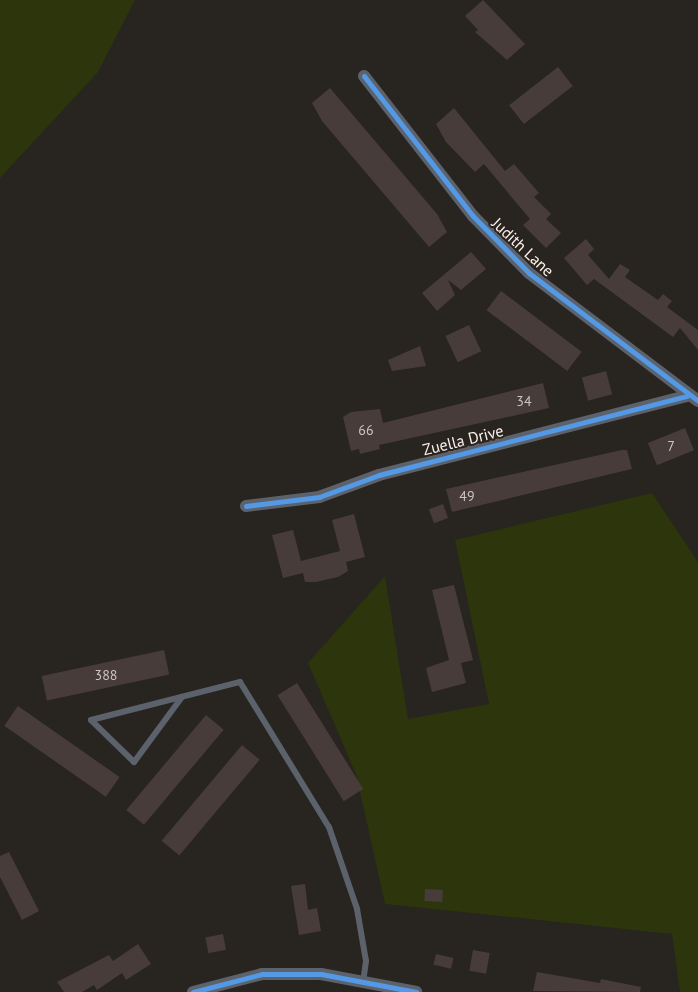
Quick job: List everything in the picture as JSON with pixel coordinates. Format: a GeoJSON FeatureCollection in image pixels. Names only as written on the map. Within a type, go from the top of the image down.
{"type":"FeatureCollection","features":[{"type":"Feature","properties":{"kind":"street","name":"Judith Lane"},"geometry":{"type":"LineString","coordinates":[[364,76],[473,216],[529,273],[692,398]]}},
{"type":"Feature","properties":{"kind":"street","name":"Zuella Drive"},"geometry":{"type":"LineString","coordinates":[[246,506],[318,497],[379,475],[692,398]]}},
{"type":"Feature","properties":{"kind":"street"},"geometry":{"type":"LineString","coordinates":[[193,992],[262,974],[321,974],[416,992]]}},
{"type":"Feature","properties":{"kind":"lane"},"geometry":{"type":"LineString","coordinates":[[182,697],[134,762],[91,720],[240,682],[329,827],[357,909],[366,961],[363,982]]}},
{"type":"Feature","properties":{"kind":"green space"},"geometry":{"type":"Polygon","coordinates":[[[0,0],[135,0],[98,72],[0,178],[0,0]]]}},
{"type":"Feature","properties":{"kind":"green space"},"geometry":{"type":"Polygon","coordinates":[[[652,493],[698,562],[698,992],[680,992],[672,934],[385,904],[356,774],[308,663],[385,576],[408,719],[489,704],[455,540],[652,493]]]}},
{"type":"Feature","properties":{"kind":"building"},"geometry":{"type":"Polygon","coordinates":[[[483,0],[525,44],[507,60],[475,32],[478,30],[465,16],[483,0]]]}},
{"type":"Feature","properties":{"kind":"building"},"geometry":{"type":"Polygon","coordinates":[[[558,67],[573,86],[524,124],[509,105],[558,67]]]}},
{"type":"Feature","properties":{"kind":"building"},"geometry":{"type":"Polygon","coordinates":[[[330,88],[437,214],[447,232],[429,247],[322,121],[312,103],[330,88]]]}},
{"type":"Feature","properties":{"kind":"building"},"geometry":{"type":"Polygon","coordinates":[[[454,108],[505,171],[514,164],[539,193],[534,197],[551,214],[546,219],[561,233],[546,248],[523,225],[530,219],[484,164],[475,172],[446,142],[436,124],[454,108]]]}},
{"type":"Feature","properties":{"kind":"building"},"geometry":{"type":"Polygon","coordinates":[[[586,239],[594,249],[588,255],[609,279],[620,264],[630,270],[625,277],[658,300],[663,294],[672,301],[667,307],[698,330],[698,350],[680,328],[673,337],[594,279],[587,285],[564,258],[586,239]]]}},
{"type":"Feature","properties":{"kind":"building"},"geometry":{"type":"Polygon","coordinates":[[[471,252],[486,269],[461,290],[448,280],[455,295],[437,311],[422,293],[471,252]]]}},
{"type":"Feature","properties":{"kind":"building"},"geometry":{"type":"Polygon","coordinates":[[[501,291],[582,352],[567,371],[487,310],[501,291]]]}},
{"type":"Feature","properties":{"kind":"building"},"geometry":{"type":"Polygon","coordinates":[[[469,325],[481,351],[458,362],[445,336],[469,325]]]}},
{"type":"Feature","properties":{"kind":"building"},"geometry":{"type":"Polygon","coordinates":[[[420,346],[426,366],[392,371],[388,360],[420,346]]]}},
{"type":"Feature","properties":{"kind":"building"},"geometry":{"type":"Polygon","coordinates":[[[606,371],[612,394],[588,401],[582,377],[606,371]]]}},
{"type":"Feature","properties":{"kind":"building"},"geometry":{"type":"Polygon","coordinates":[[[543,383],[549,408],[379,445],[380,449],[360,454],[359,449],[351,451],[343,417],[351,412],[380,409],[383,423],[543,383]]]}},
{"type":"Feature","properties":{"kind":"building"},"geometry":{"type":"Polygon","coordinates":[[[685,428],[694,450],[657,465],[648,443],[685,428]]]}},
{"type":"Feature","properties":{"kind":"building"},"geometry":{"type":"Polygon","coordinates":[[[627,450],[632,469],[452,512],[446,489],[627,450]]]}},
{"type":"Feature","properties":{"kind":"building"},"geometry":{"type":"Polygon","coordinates":[[[443,504],[448,518],[434,523],[429,509],[443,504]]]}},
{"type":"Feature","properties":{"kind":"building"},"geometry":{"type":"Polygon","coordinates":[[[354,514],[365,557],[346,562],[348,571],[338,577],[316,582],[305,582],[303,573],[283,578],[272,535],[293,530],[301,561],[340,551],[332,520],[354,514]]]}},
{"type":"Feature","properties":{"kind":"building"},"geometry":{"type":"Polygon","coordinates":[[[454,585],[473,660],[461,663],[466,683],[432,692],[426,668],[449,660],[432,590],[454,585]]]}},
{"type":"Feature","properties":{"kind":"building"},"geometry":{"type":"Polygon","coordinates":[[[164,650],[169,674],[47,700],[42,676],[164,650]]]}},
{"type":"Feature","properties":{"kind":"building"},"geometry":{"type":"Polygon","coordinates":[[[297,683],[363,789],[344,801],[277,695],[297,683]]]}},
{"type":"Feature","properties":{"kind":"building"},"geometry":{"type":"Polygon","coordinates":[[[18,706],[120,777],[106,797],[4,726],[18,706]]]}},
{"type":"Feature","properties":{"kind":"building"},"geometry":{"type":"Polygon","coordinates":[[[206,715],[224,730],[144,825],[126,810],[206,715]]]}},
{"type":"Feature","properties":{"kind":"building"},"geometry":{"type":"Polygon","coordinates":[[[242,745],[260,760],[179,856],[162,841],[242,745]]]}},
{"type":"Feature","properties":{"kind":"building"},"geometry":{"type":"Polygon","coordinates":[[[9,852],[39,911],[22,920],[0,877],[0,856],[9,852]]]}},
{"type":"Feature","properties":{"kind":"building"},"geometry":{"type":"Polygon","coordinates":[[[305,884],[308,910],[317,908],[321,931],[299,935],[291,886],[305,884]]]}},
{"type":"Feature","properties":{"kind":"building"},"geometry":{"type":"Polygon","coordinates":[[[425,889],[443,890],[442,902],[424,901],[425,889]]]}},
{"type":"Feature","properties":{"kind":"building"},"geometry":{"type":"Polygon","coordinates":[[[223,934],[226,950],[208,953],[205,937],[223,934]]]}},
{"type":"Feature","properties":{"kind":"building"},"geometry":{"type":"Polygon","coordinates":[[[138,944],[151,964],[126,980],[122,973],[97,990],[94,985],[82,992],[64,992],[57,982],[109,955],[113,961],[138,944]]]}},
{"type":"Feature","properties":{"kind":"building"},"geometry":{"type":"Polygon","coordinates":[[[473,950],[490,953],[486,974],[469,971],[473,950]]]}},
{"type":"Feature","properties":{"kind":"building"},"geometry":{"type":"Polygon","coordinates":[[[436,954],[454,958],[451,969],[434,965],[436,954]]]}},
{"type":"Feature","properties":{"kind":"building"},"geometry":{"type":"Polygon","coordinates":[[[537,972],[600,983],[601,979],[641,987],[640,992],[533,991],[537,972]]]}},
{"type":"Feature","properties":{"kind":"cycle path"},"geometry":{"type":"LineString","coordinates":[[364,76],[473,216],[529,273],[698,401]]}},
{"type":"Feature","properties":{"kind":"cycle path"},"geometry":{"type":"LineString","coordinates":[[246,506],[319,497],[379,475],[687,396]]}},
{"type":"Feature","properties":{"kind":"cycle path"},"geometry":{"type":"LineString","coordinates":[[193,992],[262,974],[321,974],[416,992]]}}]}
